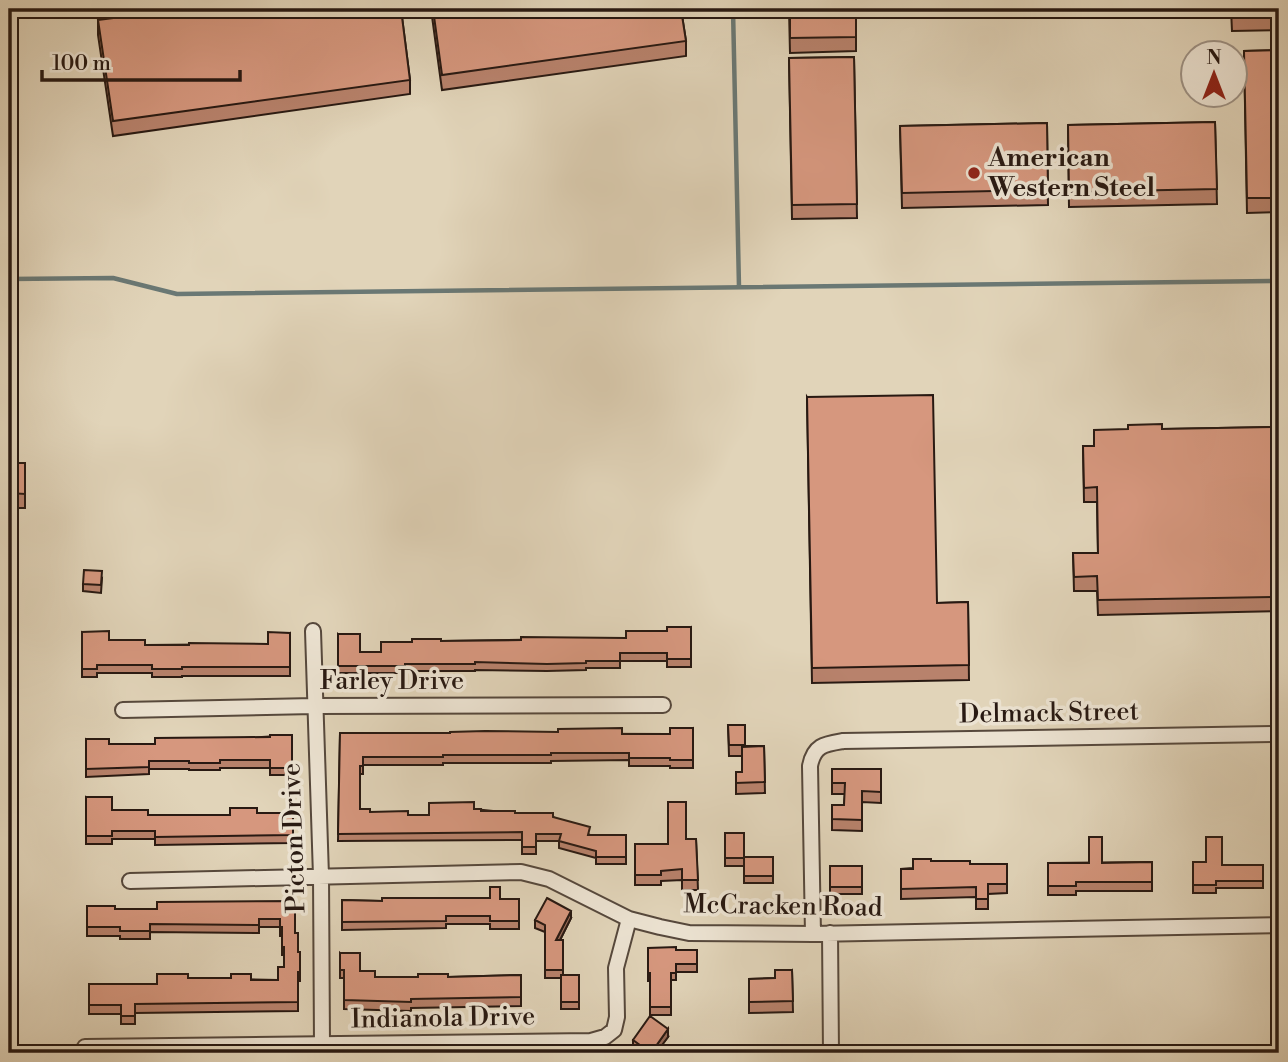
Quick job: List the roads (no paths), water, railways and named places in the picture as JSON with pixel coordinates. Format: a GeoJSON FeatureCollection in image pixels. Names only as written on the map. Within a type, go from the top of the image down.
{"type":"FeatureCollection","features":[{"type":"Feature","properties":{"kind":"street","name":"Picton Drive"},"geometry":{"type":"LineString","coordinates":[[313,631],[321,876],[321,1044]]}},
{"type":"Feature","properties":{"kind":"street","name":"Farley Drive"},"geometry":{"type":"LineString","coordinates":[[123,710],[314,706],[663,705]]}},
{"type":"Feature","properties":{"kind":"street","name":"Delmack Street"},"geometry":{"type":"LineString","coordinates":[[813,934],[810,766],[812,755],[820,747],[843,741],[1279,734]]}},
{"type":"Feature","properties":{"kind":"street","name":"McCracken Road"},"geometry":{"type":"LineString","coordinates":[[130,881],[521,872],[549,879],[629,919],[689,933],[813,934],[1279,925]]}},
{"type":"Feature","properties":{"kind":"street","name":"Indianola Drive"},"geometry":{"type":"LineString","coordinates":[[85,1047],[321,1044],[467,1048],[592,1041],[606,1037],[614,1030],[617,1017],[616,968],[629,919]]}},
{"type":"Feature","properties":{"kind":"street"},"geometry":{"type":"LineString","coordinates":[[830,933],[831,1053]]}},
{"type":"Feature","properties":{"kind":"waterway"},"geometry":{"type":"LineString","coordinates":[[733,9],[739,287]]}},
{"type":"Feature","properties":{"kind":"waterway"},"geometry":{"type":"LineString","coordinates":[[9,279],[113,278],[177,294],[1279,281]]}},
{"type":"Feature","properties":{"kind":"place","name":"American Western Steel"},"geometry":{"type":"Point","coordinates":[974,173]}}]}
